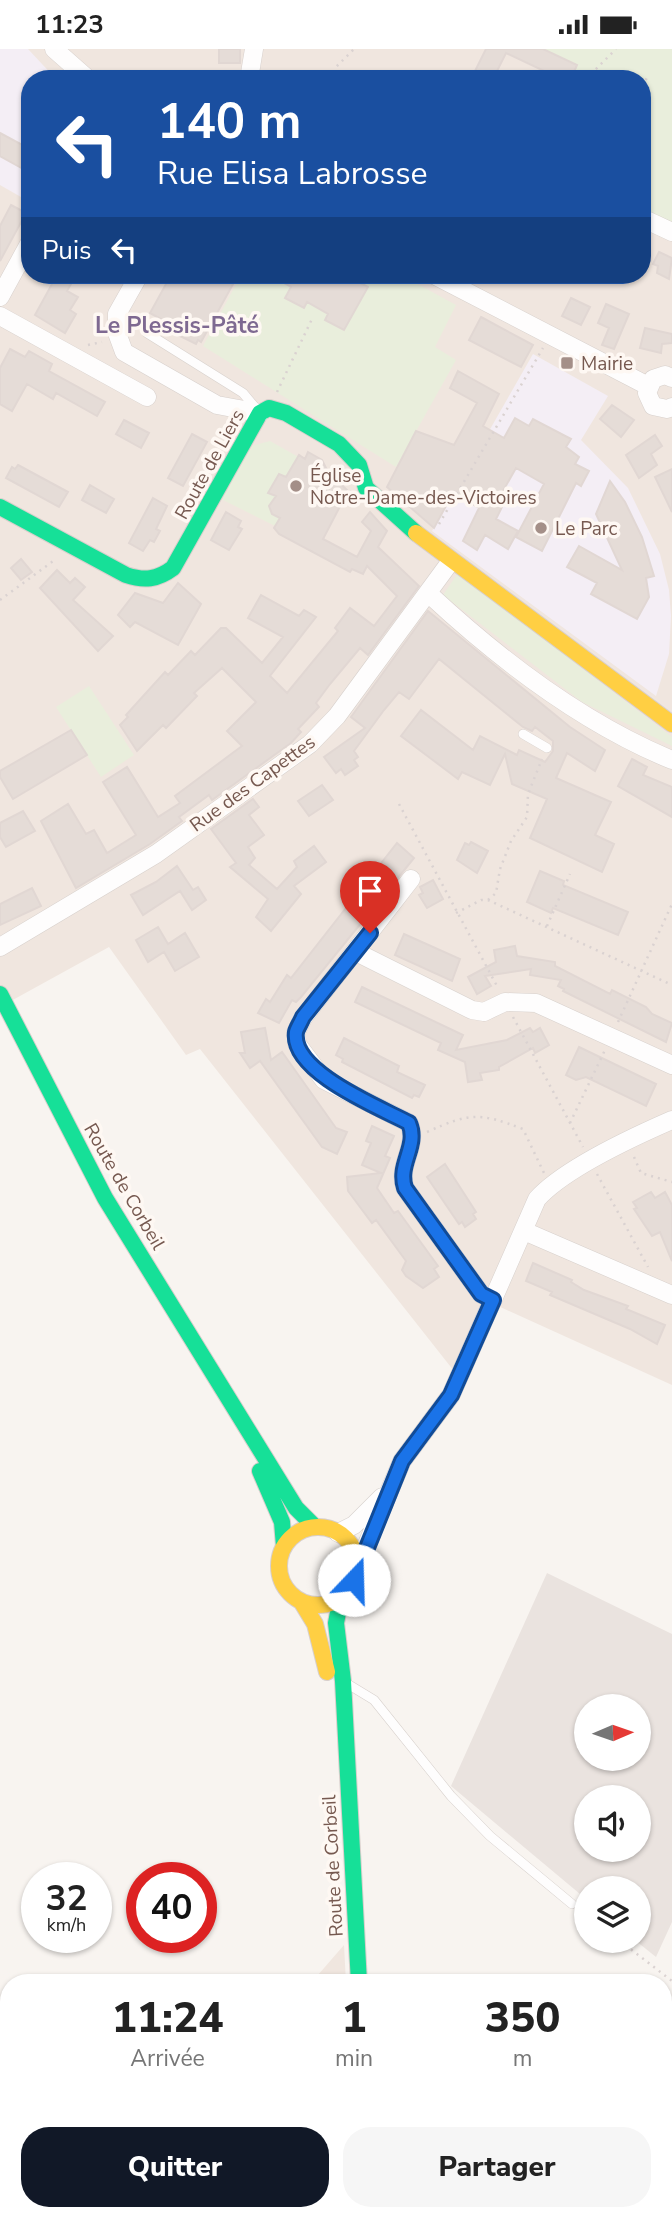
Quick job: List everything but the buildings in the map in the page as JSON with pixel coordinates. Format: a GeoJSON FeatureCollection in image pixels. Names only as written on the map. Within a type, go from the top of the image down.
{"type":"FeatureCollection","features":[{"type":"Feature","properties":{"kind":"street"},"geometry":{"type":"LineString","coordinates":[[54,49],[78,70]]}},
{"type":"Feature","properties":{"kind":"street"},"geometry":{"type":"LineString","coordinates":[[250,70],[254,49]]}},
{"type":"Feature","properties":{"kind":"street"},"geometry":{"type":"LineString","coordinates":[[651,222],[672,232]]}},
{"type":"Feature","properties":{"kind":"street"},"geometry":{"type":"LineString","coordinates":[[0,297],[21,258]]}},
{"type":"Feature","properties":{"kind":"street"},"geometry":{"type":"LineString","coordinates":[[133,284],[117,314],[117,333],[124,352],[217,405],[265,411]]}},
{"type":"Feature","properties":{"kind":"street"},"geometry":{"type":"LineString","coordinates":[[451,284],[648,386]]}},
{"type":"Feature","properties":{"kind":"street"},"geometry":{"type":"LineString","coordinates":[[0,316],[147,397]]}},
{"type":"Feature","properties":{"kind":"street"},"geometry":{"type":"LineString","coordinates":[[670,411],[653,406],[646,393],[648,386],[659,376],[672,378]]}},
{"type":"Feature","properties":{"kind":"street","name":"Route de Liers"},"geometry":{"type":"LineString","coordinates":[[0,506],[139,580],[161,577],[173,568],[265,411],[286,413],[340,444],[359,465],[366,488],[451,561],[672,724]]}},
{"type":"Feature","properties":{"kind":"street","name":"Rue des Capettes"},"geometry":{"type":"LineString","coordinates":[[0,947],[120,876],[310,744],[337,716],[451,561]]}},
{"type":"Feature","properties":{"kind":"street"},"geometry":{"type":"LineString","coordinates":[[429,594],[518,668],[560,698],[630,743],[672,760]]}},
{"type":"Feature","properties":{"kind":"street"},"geometry":{"type":"LineString","coordinates":[[411,879],[303,1017],[296,1032],[298,1044],[324,1080],[409,1123],[413,1138],[401,1177],[405,1188],[481,1294],[493,1300]]}},
{"type":"Feature","properties":{"kind":"street"},"geometry":{"type":"LineString","coordinates":[[356,951],[472,1010],[484,1012],[505,1002],[536,1003],[672,1065]]}},
{"type":"Feature","properties":{"kind":"street","name":"Route de Corbeil"},"geometry":{"type":"LineString","coordinates":[[0,993],[105,1198],[296,1508],[315,1527]]}},
{"type":"Feature","properties":{"kind":"street"},"geometry":{"type":"LineString","coordinates":[[356,1570],[352,1549],[338,1533],[315,1527],[292,1537],[284,1546],[279,1571],[290,1594],[301,1601],[321,1605],[341,1597],[354,1580],[389,1489],[415,1441],[451,1395],[537,1199],[549,1186],[627,1141],[672,1120]]}},
{"type":"Feature","properties":{"kind":"street"},"geometry":{"type":"LineString","coordinates":[[524,1231],[672,1295]]}},
{"type":"Feature","properties":{"kind":"street","name":"Route de Corbeil"},"geometry":{"type":"LineString","coordinates":[[225,1393],[282,1522],[284,1546]]}},
{"type":"Feature","properties":{"kind":"street"},"geometry":{"type":"LineString","coordinates":[[338,1533],[363,1518],[389,1489]]}},
{"type":"Feature","properties":{"kind":"street","name":"Route de Corbeil"},"geometry":{"type":"LineString","coordinates":[[341,1597],[336,1623],[343,1681],[359,1974]]}},
{"type":"Feature","properties":{"kind":"street","name":"Route de Corbeil"},"geometry":{"type":"LineString","coordinates":[[301,1601],[315,1624],[346,1748]]}},
{"type":"Feature","properties":{"kind":"lane"},"geometry":{"type":"LineString","coordinates":[[147,333],[243,393],[265,411]]}},
{"type":"Feature","properties":{"kind":"lane"},"geometry":{"type":"LineString","coordinates":[[523,734],[547,748]]}},
{"type":"Feature","properties":{"kind":"lane"},"geometry":{"type":"LineString","coordinates":[[327,1671],[374,1700],[430,1771],[490,1836],[572,1904]]}},
{"type":"Feature","properties":{"kind":"path"},"geometry":{"type":"LineString","coordinates":[[334,70],[354,49]]}},
{"type":"Feature","properties":{"kind":"path"},"geometry":{"type":"LineString","coordinates":[[595,70],[616,49]]}},
{"type":"Feature","properties":{"kind":"path"},"geometry":{"type":"LineString","coordinates":[[265,411],[312,319]]}},
{"type":"Feature","properties":{"kind":"path"},"geometry":{"type":"LineString","coordinates":[[439,525],[550,337]]}},
{"type":"Feature","properties":{"kind":"path"},"geometry":{"type":"LineString","coordinates":[[0,600],[62,554],[70,544]]}},
{"type":"Feature","properties":{"kind":"path"},"geometry":{"type":"LineString","coordinates":[[488,900],[496,893],[500,869],[511,841],[527,817],[528,794],[547,748]]}},
{"type":"Feature","properties":{"kind":"path"},"geometry":{"type":"LineString","coordinates":[[399,804],[653,1278],[651,1286]]}},
{"type":"Feature","properties":{"kind":"path"},"geometry":{"type":"LineString","coordinates":[[547,926],[570,874]]}},
{"type":"Feature","properties":{"kind":"path"},"geometry":{"type":"LineString","coordinates":[[456,913],[481,899],[488,900],[672,985]]}},
{"type":"Feature","properties":{"kind":"path"},"geometry":{"type":"LineString","coordinates":[[643,971],[672,904]]}},
{"type":"Feature","properties":{"kind":"path"},"geometry":{"type":"LineString","coordinates":[[413,1138],[465,1115],[497,1119],[523,1129],[549,1186]]}},
{"type":"Feature","properties":{"kind":"path"},"geometry":{"type":"LineString","coordinates":[[627,1141],[642,1173],[672,1182]]}},
{"type":"Feature","properties":{"kind":"path"},"geometry":{"type":"LineString","coordinates":[[636,1953],[663,1974]]}},
{"type":"Feature","properties":{"kind":"shaded area"},"geometry":{"type":"Polygon","coordinates":[[[0,49],[672,49],[672,1385],[498,1306],[465,1385],[200,1049],[186,1055],[109,947],[0,1007],[0,49]]]}},
{"type":"Feature","properties":{"kind":"shaded area"},"geometry":{"type":"Polygon","coordinates":[[[0,49],[28,49],[48,70],[21,70],[21,197],[0,185],[0,49]]]}},
{"type":"Feature","properties":{"kind":"shaded area","name":"Le Parc"},"geometry":{"type":"Polygon","coordinates":[[[533,354],[608,396],[581,440],[628,488],[660,554],[669,590],[671,616],[669,654],[656,696],[432,531],[533,354]]]}},
{"type":"Feature","properties":{"kind":"shaded area"},"geometry":{"type":"Polygon","coordinates":[[[547,1573],[672,1634],[672,1922],[656,1957],[651,1953],[651,1876],[574,1876],[574,1889],[451,1786],[547,1573]]]}},
{"type":"Feature","properties":{"kind":"shaded area"},"geometry":{"type":"Polygon","coordinates":[[[344,1945],[346,1974],[319,1974],[344,1945]]]}},
{"type":"Feature","properties":{"kind":"green space"},"geometry":{"type":"Polygon","coordinates":[[[533,49],[672,49],[672,224],[651,214],[651,70],[571,70],[533,49]]]}},
{"type":"Feature","properties":{"kind":"green space"},"geometry":{"type":"Polygon","coordinates":[[[236,284],[286,284],[291,287],[285,298],[304,308],[307,302],[328,314],[325,320],[343,330],[353,314],[351,284],[418,284],[456,305],[435,347],[456,360],[396,467],[203,346],[236,284]]]}},
{"type":"Feature","properties":{"kind":"green space"},"geometry":{"type":"Polygon","coordinates":[[[270,441],[334,477],[314,517],[275,526],[221,499],[251,446],[270,441]]]}},
{"type":"Feature","properties":{"kind":"green space"},"geometry":{"type":"Polygon","coordinates":[[[458,573],[672,737],[672,746],[582,702],[443,595],[458,573]]]}},
{"type":"Feature","properties":{"kind":"green space"},"geometry":{"type":"Polygon","coordinates":[[[89,686],[134,755],[101,777],[56,707],[89,686]]]}},
{"type":"Feature","properties":{"kind":"traffic: fast"},"geometry":{"type":"LineString","coordinates":[[0,507],[126,575],[145,579],[156,577],[173,568],[260,413],[269,408],[286,413],[339,444],[359,465],[366,488],[416,533]]}},
{"type":"Feature","properties":{"kind":"traffic: fast"},"geometry":{"type":"LineString","coordinates":[[0,994],[105,1198],[296,1508],[315,1527]]}},
{"type":"Feature","properties":{"kind":"traffic: fast"},"geometry":{"type":"LineString","coordinates":[[260,1471],[282,1522],[284,1546]]}},
{"type":"Feature","properties":{"kind":"traffic: fast"},"geometry":{"type":"LineString","coordinates":[[341,1597],[336,1623],[343,1681],[359,1974]]}},
{"type":"Feature","properties":{"kind":"traffic: slow"},"geometry":{"type":"LineString","coordinates":[[416,533],[672,724]]}},
{"type":"Feature","properties":{"kind":"traffic: slow"},"geometry":{"type":"LineString","coordinates":[[318,1527],[333,1530],[345,1539],[354,1551],[357,1566],[354,1581],[345,1593],[333,1602],[318,1605],[303,1602],[291,1593],[282,1581],[279,1566],[282,1551],[291,1539],[303,1530],[318,1527]]}},
{"type":"Feature","properties":{"kind":"traffic: slow"},"geometry":{"type":"LineString","coordinates":[[301,1601],[315,1624],[327,1672]]}},
{"type":"Feature","properties":{"kind":"place","name":"Mairie"},"geometry":{"type":"Point","coordinates":[567,363]}},
{"type":"Feature","properties":{"kind":"place","name":"Église Notre-Dame-des-Victoires"},"geometry":{"type":"Point","coordinates":[296,486]}},
{"type":"Feature","properties":{"kind":"place","name":"Le Parc"},"geometry":{"type":"Point","coordinates":[541,528]}},
{"type":"Feature","properties":{"kind":"district","name":"Le Plessis-Pâté"},"geometry":{"type":"Point","coordinates":[177,325]}},
{"type":"Feature","properties":{"kind":"route"},"geometry":{"type":"LineString","coordinates":[[354,1580],[402,1461],[451,1395],[493,1300],[481,1294],[405,1188],[401,1177],[412,1145],[413,1133],[409,1123],[324,1080],[298,1044],[296,1032],[303,1017],[370,933]]}}]}
